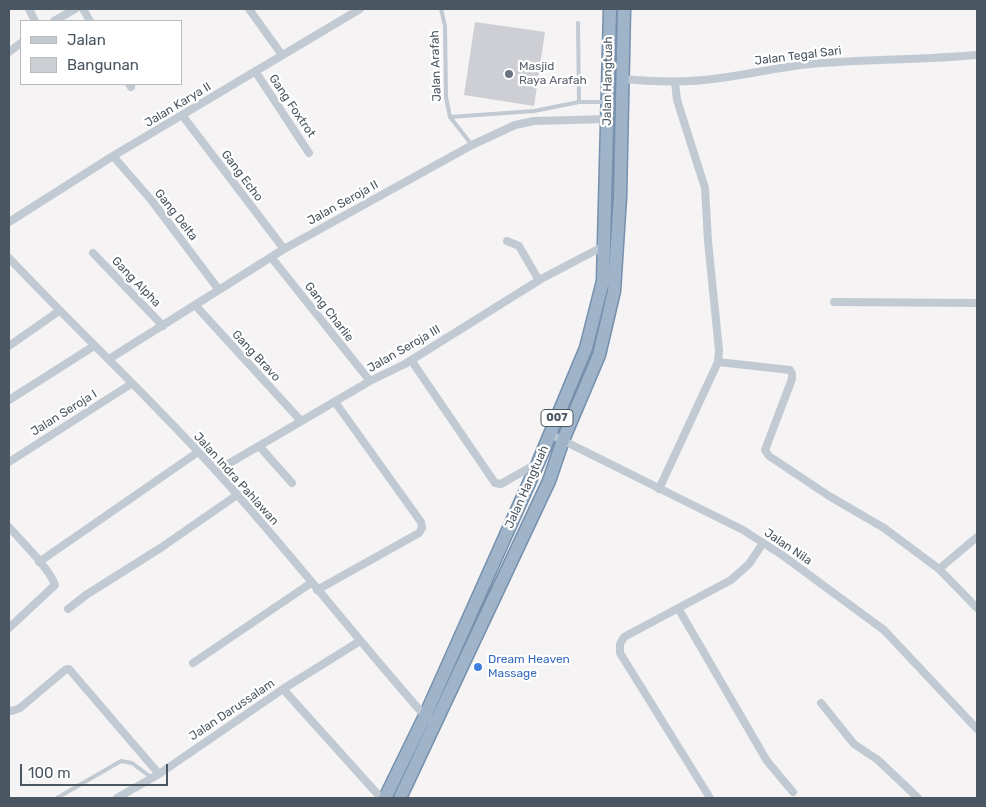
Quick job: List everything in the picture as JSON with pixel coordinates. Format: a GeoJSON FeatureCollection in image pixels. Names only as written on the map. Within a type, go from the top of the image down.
{"type":"FeatureCollection","features":[{"type":"Feature","properties":{"kind":"highway","name":"Jalan Hangtuah"},"geometry":{"type":"LineString","coordinates":[[385,798],[425,716],[538,463],[586,348],[602,281],[610,9]]}},
{"type":"Feature","properties":{"kind":"highway","name":"Jalan Hangtuah"},"geometry":{"type":"LineString","coordinates":[[400,798],[549,481],[563,440],[599,355],[614,291],[620,197],[624,9]]}},
{"type":"Feature","properties":{"kind":"highway"},"geometry":{"type":"LineString","coordinates":[[605,196],[620,197]]}},
{"type":"Feature","properties":{"kind":"street"},"geometry":{"type":"LineString","coordinates":[[56,20],[75,9]]}},
{"type":"Feature","properties":{"kind":"street"},"geometry":{"type":"LineString","coordinates":[[83,9],[89,20]]}},
{"type":"Feature","properties":{"kind":"street"},"geometry":{"type":"LineString","coordinates":[[249,9],[282,55]]}},
{"type":"Feature","properties":{"kind":"street","name":"Jalan Karya II"},"geometry":{"type":"LineString","coordinates":[[9,222],[113,156],[360,9]]}},
{"type":"Feature","properties":{"kind":"street"},"geometry":{"type":"LineString","coordinates":[[9,52],[20,44]]}},
{"type":"Feature","properties":{"kind":"street","name":"Jalan Tegal Sari"},"geometry":{"type":"LineString","coordinates":[[622,79],[675,82],[719,79],[780,67],[837,61],[977,55]]}},
{"type":"Feature","properties":{"kind":"street","name":"Gang Foxtrot"},"geometry":{"type":"LineString","coordinates":[[255,71],[309,153]]}},
{"type":"Feature","properties":{"kind":"street"},"geometry":{"type":"LineString","coordinates":[[659,490],[718,362],[719,350],[704,188],[676,100],[675,82]]}},
{"type":"Feature","properties":{"kind":"street","name":"Gang Echo"},"geometry":{"type":"LineString","coordinates":[[182,115],[284,249]]}},
{"type":"Feature","properties":{"kind":"street","name":"Jalan Seroja II"},"geometry":{"type":"LineString","coordinates":[[109,359],[284,249],[472,145],[515,125],[558,120],[608,119]]}},
{"type":"Feature","properties":{"kind":"street","name":"Gang Delta"},"geometry":{"type":"LineString","coordinates":[[113,156],[152,201],[219,290]]}},
{"type":"Feature","properties":{"kind":"street"},"geometry":{"type":"LineString","coordinates":[[507,241],[519,246],[538,278],[541,279]]}},
{"type":"Feature","properties":{"kind":"street","name":"Jalan Seroja III"},"geometry":{"type":"LineString","coordinates":[[216,471],[260,447],[301,421],[398,368],[541,279],[604,246]]}},
{"type":"Feature","properties":{"kind":"street","name":"Gang Alpha"},"geometry":{"type":"LineString","coordinates":[[93,253],[163,326]]}},
{"type":"Feature","properties":{"kind":"street","name":"Gang Charlie"},"geometry":{"type":"LineString","coordinates":[[271,257],[370,382]]}},
{"type":"Feature","properties":{"kind":"street","name":"Jalan Indra Pahlawan"},"geometry":{"type":"LineString","coordinates":[[9,258],[216,471],[425,716],[437,721]]}},
{"type":"Feature","properties":{"kind":"street"},"geometry":{"type":"LineString","coordinates":[[834,302],[977,303]]}},
{"type":"Feature","properties":{"kind":"street","name":"Gang Bravo"},"geometry":{"type":"LineString","coordinates":[[195,305],[301,421]]}},
{"type":"Feature","properties":{"kind":"street"},"geometry":{"type":"LineString","coordinates":[[9,346],[59,311]]}},
{"type":"Feature","properties":{"kind":"street"},"geometry":{"type":"LineString","coordinates":[[9,400],[94,346]]}},
{"type":"Feature","properties":{"kind":"street"},"geometry":{"type":"LineString","coordinates":[[411,360],[495,483],[501,484],[538,463]]}},
{"type":"Feature","properties":{"kind":"street"},"geometry":{"type":"LineString","coordinates":[[718,362],[790,370],[792,379],[766,446],[767,453],[829,496],[884,528],[939,568],[977,608]]}},
{"type":"Feature","properties":{"kind":"street","name":"Jalan Seroja I"},"geometry":{"type":"LineString","coordinates":[[9,462],[131,384]]}},
{"type":"Feature","properties":{"kind":"street"},"geometry":{"type":"LineString","coordinates":[[317,590],[397,547],[419,533],[422,528],[421,522],[335,402]]}},
{"type":"Feature","properties":{"kind":"street","name":"Jalan Nila"},"geometry":{"type":"LineString","coordinates":[[550,434],[742,530],[782,555],[884,630],[977,729]]}},
{"type":"Feature","properties":{"kind":"street"},"geometry":{"type":"LineString","coordinates":[[260,447],[292,483]]}},
{"type":"Feature","properties":{"kind":"street"},"geometry":{"type":"LineString","coordinates":[[39,562],[198,452]]}},
{"type":"Feature","properties":{"kind":"street"},"geometry":{"type":"LineString","coordinates":[[68,609],[86,594],[162,547],[236,495]]}},
{"type":"Feature","properties":{"kind":"street"},"geometry":{"type":"LineString","coordinates":[[9,527],[39,562],[55,585],[9,628]]}},
{"type":"Feature","properties":{"kind":"street"},"geometry":{"type":"LineString","coordinates":[[939,568],[977,537]]}},
{"type":"Feature","properties":{"kind":"street"},"geometry":{"type":"LineString","coordinates":[[710,798],[620,653],[620,644],[624,637],[731,580],[749,564],[763,543]]}},
{"type":"Feature","properties":{"kind":"street"},"geometry":{"type":"LineString","coordinates":[[193,662],[311,583]]}},
{"type":"Feature","properties":{"kind":"street"},"geometry":{"type":"LineString","coordinates":[[678,608],[767,761],[793,792]]}},
{"type":"Feature","properties":{"kind":"street","name":"Jalan Darussalam"},"geometry":{"type":"LineString","coordinates":[[118,798],[155,776],[283,689],[360,641]]}},
{"type":"Feature","properties":{"kind":"street"},"geometry":{"type":"LineString","coordinates":[[9,710],[12,711],[20,708],[65,670],[69,669],[155,776]]}},
{"type":"Feature","properties":{"kind":"street"},"geometry":{"type":"LineString","coordinates":[[283,689],[381,798]]}},
{"type":"Feature","properties":{"kind":"street"},"geometry":{"type":"LineString","coordinates":[[821,703],[854,744],[878,760],[918,798]]}},
{"type":"Feature","properties":{"kind":"lane","name":"Jalan Arafah"},"geometry":{"type":"LineString","coordinates":[[441,9],[445,26],[446,97],[450,117],[472,145]]}},
{"type":"Feature","properties":{"kind":"lane"},"geometry":{"type":"LineString","coordinates":[[578,23],[579,102]]}},
{"type":"Feature","properties":{"kind":"lane"},"geometry":{"type":"LineString","coordinates":[[450,117],[534,111],[579,102],[608,102]]}},
{"type":"Feature","properties":{"kind":"lane"},"geometry":{"type":"LineString","coordinates":[[57,798],[121,762],[132,763],[155,776]]}},
{"type":"Feature","properties":{"kind":"building"},"geometry":{"type":"Polygon","coordinates":[[[475,22],[545,32],[534,106],[464,95],[475,22]]]}},
{"type":"Feature","properties":{"kind":"place","name":"Masjid Raya Arafah"},"geometry":{"type":"Point","coordinates":[509,74]}},
{"type":"Feature","properties":{"kind":"place","name":"Dream Heaven Massage"},"geometry":{"type":"Point","coordinates":[478,667]}}]}
